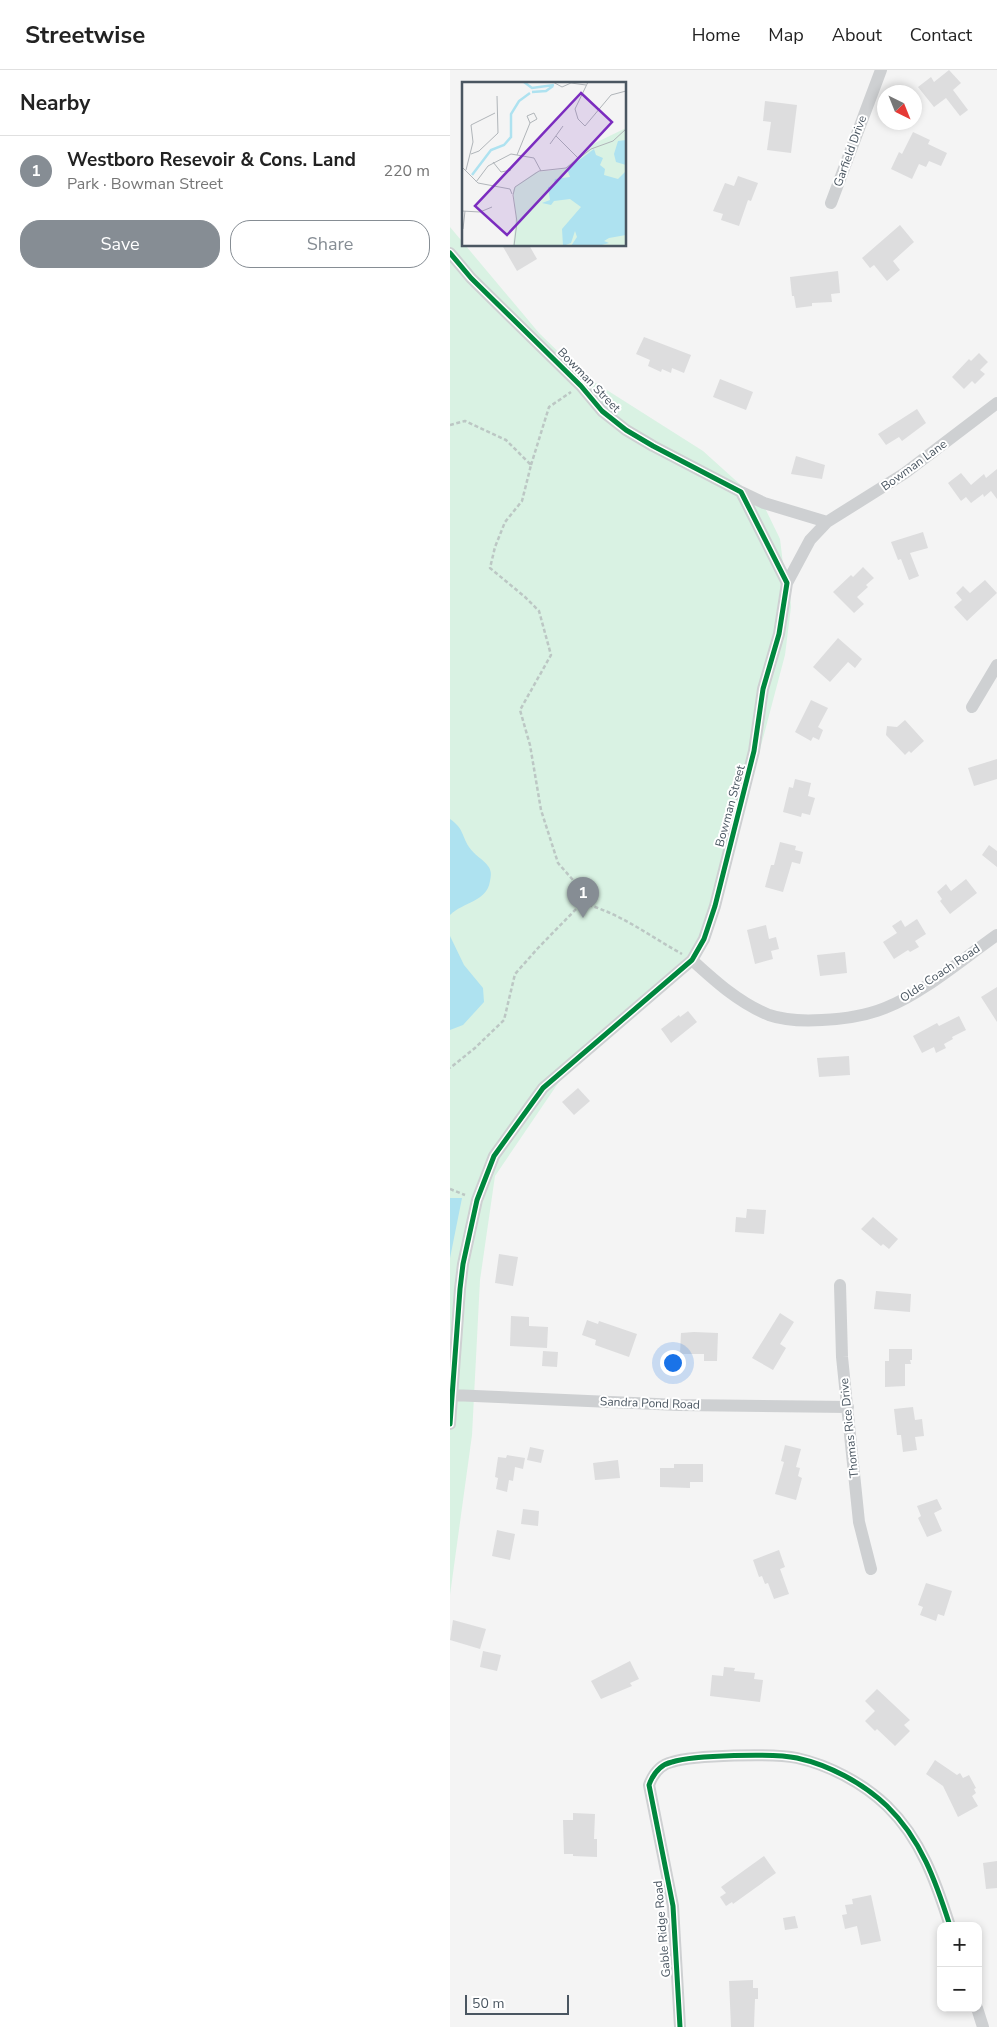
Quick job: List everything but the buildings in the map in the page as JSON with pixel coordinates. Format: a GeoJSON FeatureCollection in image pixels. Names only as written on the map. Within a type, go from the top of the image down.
{"type":"FeatureCollection","features":[{"type":"Feature","properties":{"kind":"street","name":"Garfield Drive"},"geometry":{"type":"LineString","coordinates":[[831,204],[881,70]]}},
{"type":"Feature","properties":{"kind":"street","name":"Bowman Street"},"geometry":{"type":"LineString","coordinates":[[450,253],[471,278],[581,386],[602,410],[626,430],[741,492]]}},
{"type":"Feature","properties":{"kind":"street","name":"Bowman Lane"},"geometry":{"type":"LineString","coordinates":[[787,583],[810,540],[826,522],[905,473],[997,403]]}},
{"type":"Feature","properties":{"kind":"street"},"geometry":{"type":"LineString","coordinates":[[741,492],[764,503],[826,522]]}},
{"type":"Feature","properties":{"kind":"street"},"geometry":{"type":"LineString","coordinates":[[741,492],[787,583]]}},
{"type":"Feature","properties":{"kind":"street","name":"Bowman Street"},"geometry":{"type":"LineString","coordinates":[[450,1424],[460,1289],[477,1200],[494,1156],[543,1088],[692,960],[704,939],[716,906],[754,752],[763,690],[779,634],[787,583]]}},
{"type":"Feature","properties":{"kind":"street"},"geometry":{"type":"LineString","coordinates":[[972,707],[997,665]]}},
{"type":"Feature","properties":{"kind":"street","name":"Olde Coach Road"},"geometry":{"type":"LineString","coordinates":[[692,960],[732,995],[770,1015],[800,1021],[826,1020],[859,1016],[885,1008],[913,994],[997,935]]}},
{"type":"Feature","properties":{"kind":"street","name":"Thomas Rice Drive"},"geometry":{"type":"LineString","coordinates":[[840,1285],[842,1357],[859,1522],[871,1570]]}},
{"type":"Feature","properties":{"kind":"street","name":"Sandra Pond Road"},"geometry":{"type":"LineString","coordinates":[[452,1395],[679,1405],[848,1407]]}},
{"type":"Feature","properties":{"kind":"street","name":"Gable Ridge Road"},"geometry":{"type":"LineString","coordinates":[[680,2027],[673,1906],[649,1785],[652,1775],[670,1762],[696,1757],[796,1758],[829,1768],[858,1784],[886,1805],[904,1824],[921,1849],[936,1882],[949,1922]]}},
{"type":"Feature","properties":{"kind":"street"},"geometry":{"type":"LineString","coordinates":[[978,2012],[983,2027]]}},
{"type":"Feature","properties":{"kind":"path"},"geometry":{"type":"LineString","coordinates":[[450,1068],[504,1020],[515,974],[582,903],[581,889],[558,863],[541,810],[530,745],[520,710],[551,655],[538,611],[525,597],[490,568],[505,522],[522,501],[530,465],[549,407],[581,386]]}},
{"type":"Feature","properties":{"kind":"path"},"geometry":{"type":"LineString","coordinates":[[450,425],[466,422],[506,440],[530,465]]}},
{"type":"Feature","properties":{"kind":"path"},"geometry":{"type":"LineString","coordinates":[[582,903],[602,908],[624,919],[640,930],[648,932],[654,939],[692,960]]}},
{"type":"Feature","properties":{"kind":"path"},"geometry":{"type":"LineString","coordinates":[[450,1189],[477,1200]]}},
{"type":"Feature","properties":{"kind":"green space"},"geometry":{"type":"Polygon","coordinates":[[[450,227],[462,241],[462,246],[466,246],[539,333],[580,373],[703,451],[764,506],[780,539],[783,564],[789,579],[791,607],[785,655],[731,859],[704,942],[584,1045],[495,1176],[480,1280],[472,1435],[450,1595],[450,227]]]}},
{"type":"Feature","properties":{"kind":"water"},"geometry":{"type":"Polygon","coordinates":[[[450,819],[460,829],[471,850],[488,866],[491,874],[488,888],[479,898],[450,915],[450,819]]]}},
{"type":"Feature","properties":{"kind":"water"},"geometry":{"type":"Polygon","coordinates":[[[450,936],[464,965],[483,988],[484,1002],[463,1025],[450,1030],[450,936]]]}},
{"type":"Feature","properties":{"kind":"water"},"geometry":{"type":"Polygon","coordinates":[[[450,1198],[462,1198],[450,1258],[450,1198]]]}},
{"type":"Feature","properties":{"kind":"cycle path"},"geometry":{"type":"LineString","coordinates":[[450,253],[471,278],[581,386],[602,411],[626,430],[653,446],[741,492],[787,583],[779,634],[763,689],[754,751],[715,906],[704,939],[692,960],[543,1088],[494,1156],[477,1200],[463,1264],[450,1424]]}},
{"type":"Feature","properties":{"kind":"cycle path"},"geometry":{"type":"LineString","coordinates":[[680,2027],[673,1906],[649,1785],[657,1770],[667,1763],[715,1756],[786,1756],[821,1765],[845,1776],[878,1798],[909,1832],[933,1877],[949,1922]]}},
{"type":"Feature","properties":{"kind":"place","name":"Westboro Resevoir & Cons. Land"},"geometry":{"type":"Point","coordinates":[583,918]}}]}
